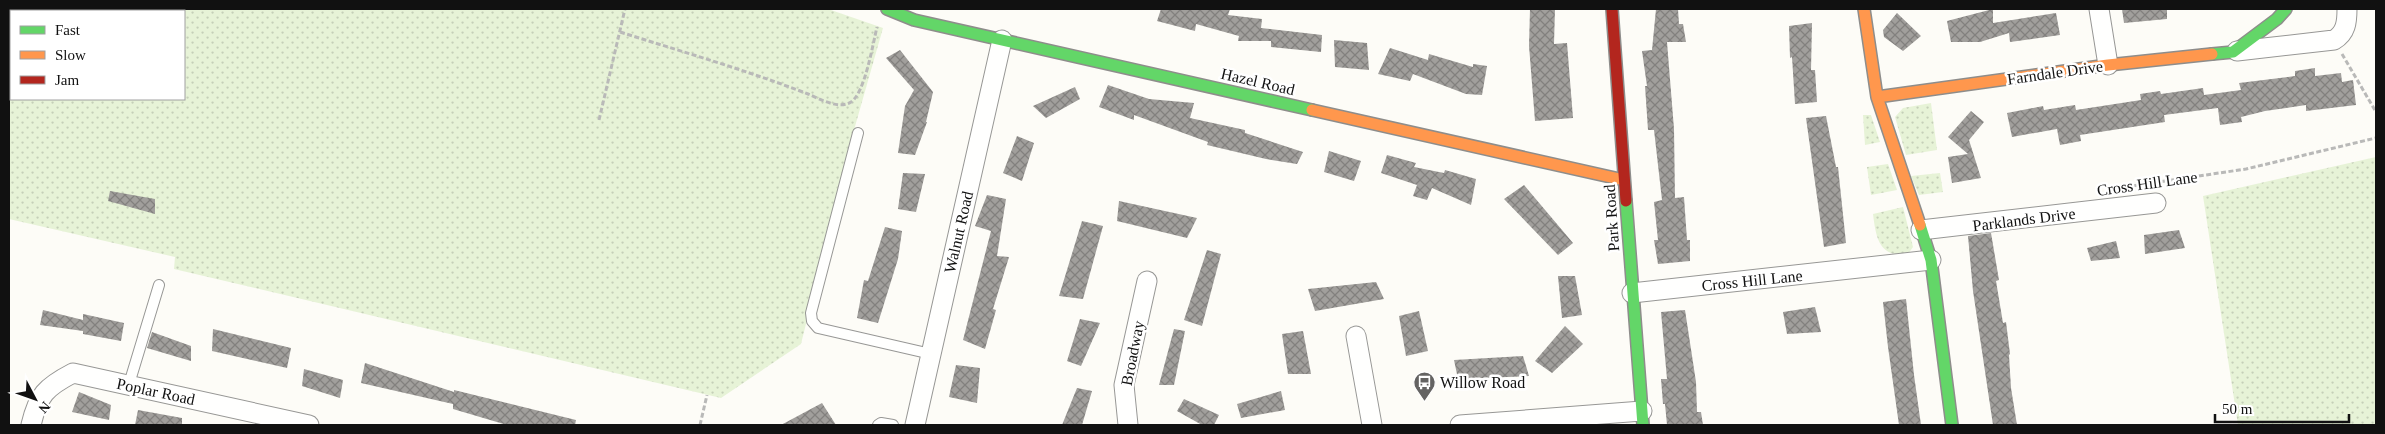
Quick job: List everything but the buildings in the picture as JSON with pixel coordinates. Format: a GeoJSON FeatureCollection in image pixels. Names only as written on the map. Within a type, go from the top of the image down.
{"type":"FeatureCollection","features":[{"type":"Feature","properties":{"kind":"street","name":"Hazel Road"},"geometry":{"type":"LineString","coordinates":[[888,9],[914,20],[1624,180]]}},
{"type":"Feature","properties":{"kind":"street","name":"Park Road"},"geometry":{"type":"LineString","coordinates":[[1612,9],[1632,293],[1643,418]]}},
{"type":"Feature","properties":{"kind":"street"},"geometry":{"type":"LineString","coordinates":[[1864,9],[1877,97],[1931,260],[1952,425]]}},
{"type":"Feature","properties":{"kind":"street"},"geometry":{"type":"LineString","coordinates":[[2099,9],[2108,65]]}},
{"type":"Feature","properties":{"kind":"street"},"geometry":{"type":"LineString","coordinates":[[2233,52],[2277,19],[2286,9]]}},
{"type":"Feature","properties":{"kind":"street"},"geometry":{"type":"LineString","coordinates":[[2334,40],[2344,30],[2347,23],[2347,9]]}},
{"type":"Feature","properties":{"kind":"street","name":"Walnut Road"},"geometry":{"type":"LineString","coordinates":[[915,425],[1002,40]]}},
{"type":"Feature","properties":{"kind":"street","name":"Farndale Drive"},"geometry":{"type":"LineString","coordinates":[[1877,97],[2108,65],[2334,40]]}},
{"type":"Feature","properties":{"kind":"street","name":"Parklands Drive"},"geometry":{"type":"LineString","coordinates":[[1921,230],[2156,203]]}},
{"type":"Feature","properties":{"kind":"street","name":"Cross Hill Lane"},"geometry":{"type":"LineString","coordinates":[[1632,293],[1931,260]]}},
{"type":"Feature","properties":{"kind":"street","name":"Broadway"},"geometry":{"type":"LineString","coordinates":[[1128,425],[1124,385],[1147,281]]}},
{"type":"Feature","properties":{"kind":"street"},"geometry":{"type":"LineString","coordinates":[[1356,336],[1372,425]]}},
{"type":"Feature","properties":{"kind":"street","name":"Poplar Road"},"geometry":{"type":"LineString","coordinates":[[32,425],[36,403],[51,384],[73,374],[129,384],[245,418],[309,425]]}},
{"type":"Feature","properties":{"kind":"street"},"geometry":{"type":"LineString","coordinates":[[1460,425],[1643,418]]}},
{"type":"Feature","properties":{"kind":"lane"},"geometry":{"type":"LineString","coordinates":[[858,133],[812,314],[812,321],[818,328],[931,354]]}},
{"type":"Feature","properties":{"kind":"lane"},"geometry":{"type":"LineString","coordinates":[[129,384],[159,285]]}},
{"type":"Feature","properties":{"kind":"lane"},"geometry":{"type":"LineString","coordinates":[[878,425],[881,423],[894,425]]}},
{"type":"Feature","properties":{"kind":"path"},"geometry":{"type":"LineString","coordinates":[[599,120],[625,9]]}},
{"type":"Feature","properties":{"kind":"path"},"geometry":{"type":"LineString","coordinates":[[620,32],[772,80],[831,103],[843,105],[851,102],[860,90],[877,25],[888,9]]}},
{"type":"Feature","properties":{"kind":"path"},"geometry":{"type":"LineString","coordinates":[[2334,40],[2376,112]]}},
{"type":"Feature","properties":{"kind":"path","name":"Cross Hill Lane"},"geometry":{"type":"LineString","coordinates":[[2129,186],[2246,169],[2376,138]]}},
{"type":"Feature","properties":{"kind":"path"},"geometry":{"type":"LineString","coordinates":[[700,425],[707,395]]}},
{"type":"Feature","properties":{"kind":"green space"},"geometry":{"type":"Polygon","coordinates":[[[9,9],[828,9],[883,28],[854,130],[801,344],[721,398],[174,269],[175,257],[9,219],[9,9]]]}},
{"type":"Feature","properties":{"kind":"green space"},"geometry":{"type":"Polygon","coordinates":[[[1931,103],[1937,150],[1906,155],[1895,117],[1903,108],[1931,103]]]}},
{"type":"Feature","properties":{"kind":"green space"},"geometry":{"type":"Polygon","coordinates":[[[1863,115],[1871,115],[1880,142],[1865,145],[1863,115]]]}},
{"type":"Feature","properties":{"kind":"green space"},"geometry":{"type":"Polygon","coordinates":[[[2376,157],[2376,425],[2238,425],[2203,196],[2376,157]]]}},
{"type":"Feature","properties":{"kind":"green space"},"geometry":{"type":"Polygon","coordinates":[[[1888,164],[1897,190],[1871,195],[1867,167],[1888,164]]]}},
{"type":"Feature","properties":{"kind":"green space"},"geometry":{"type":"Polygon","coordinates":[[[1940,173],[1943,192],[1919,195],[1911,176],[1940,173]]]}},
{"type":"Feature","properties":{"kind":"green space"},"geometry":{"type":"Polygon","coordinates":[[[1903,207],[1913,247],[1908,254],[1891,253],[1881,245],[1873,214],[1903,207]]]}},
{"type":"Feature","properties":{"kind":"traffic: fast"},"geometry":{"type":"LineString","coordinates":[[887,9],[914,20],[1312,110]]}},
{"type":"Feature","properties":{"kind":"traffic: fast"},"geometry":{"type":"LineString","coordinates":[[2212,54],[2233,52],[2277,19],[2286,9]]}},
{"type":"Feature","properties":{"kind":"traffic: fast"},"geometry":{"type":"LineString","coordinates":[[1626,201],[1643,425]]}},
{"type":"Feature","properties":{"kind":"traffic: fast"},"geometry":{"type":"LineString","coordinates":[[1920,225],[1931,260],[1952,425]]}},
{"type":"Feature","properties":{"kind":"traffic: slow"},"geometry":{"type":"LineString","coordinates":[[1864,9],[1877,97],[1920,225]]}},
{"type":"Feature","properties":{"kind":"traffic: slow"},"geometry":{"type":"LineString","coordinates":[[1877,97],[2108,65],[2212,54]]}},
{"type":"Feature","properties":{"kind":"traffic: slow"},"geometry":{"type":"LineString","coordinates":[[1312,110],[1624,180]]}},
{"type":"Feature","properties":{"kind":"traffic: jam"},"geometry":{"type":"LineString","coordinates":[[1612,9],[1626,201]]}},
{"type":"Feature","properties":{"kind":"place","name":"Willow Road"},"geometry":{"type":"Point","coordinates":[1424,401]}}]}
